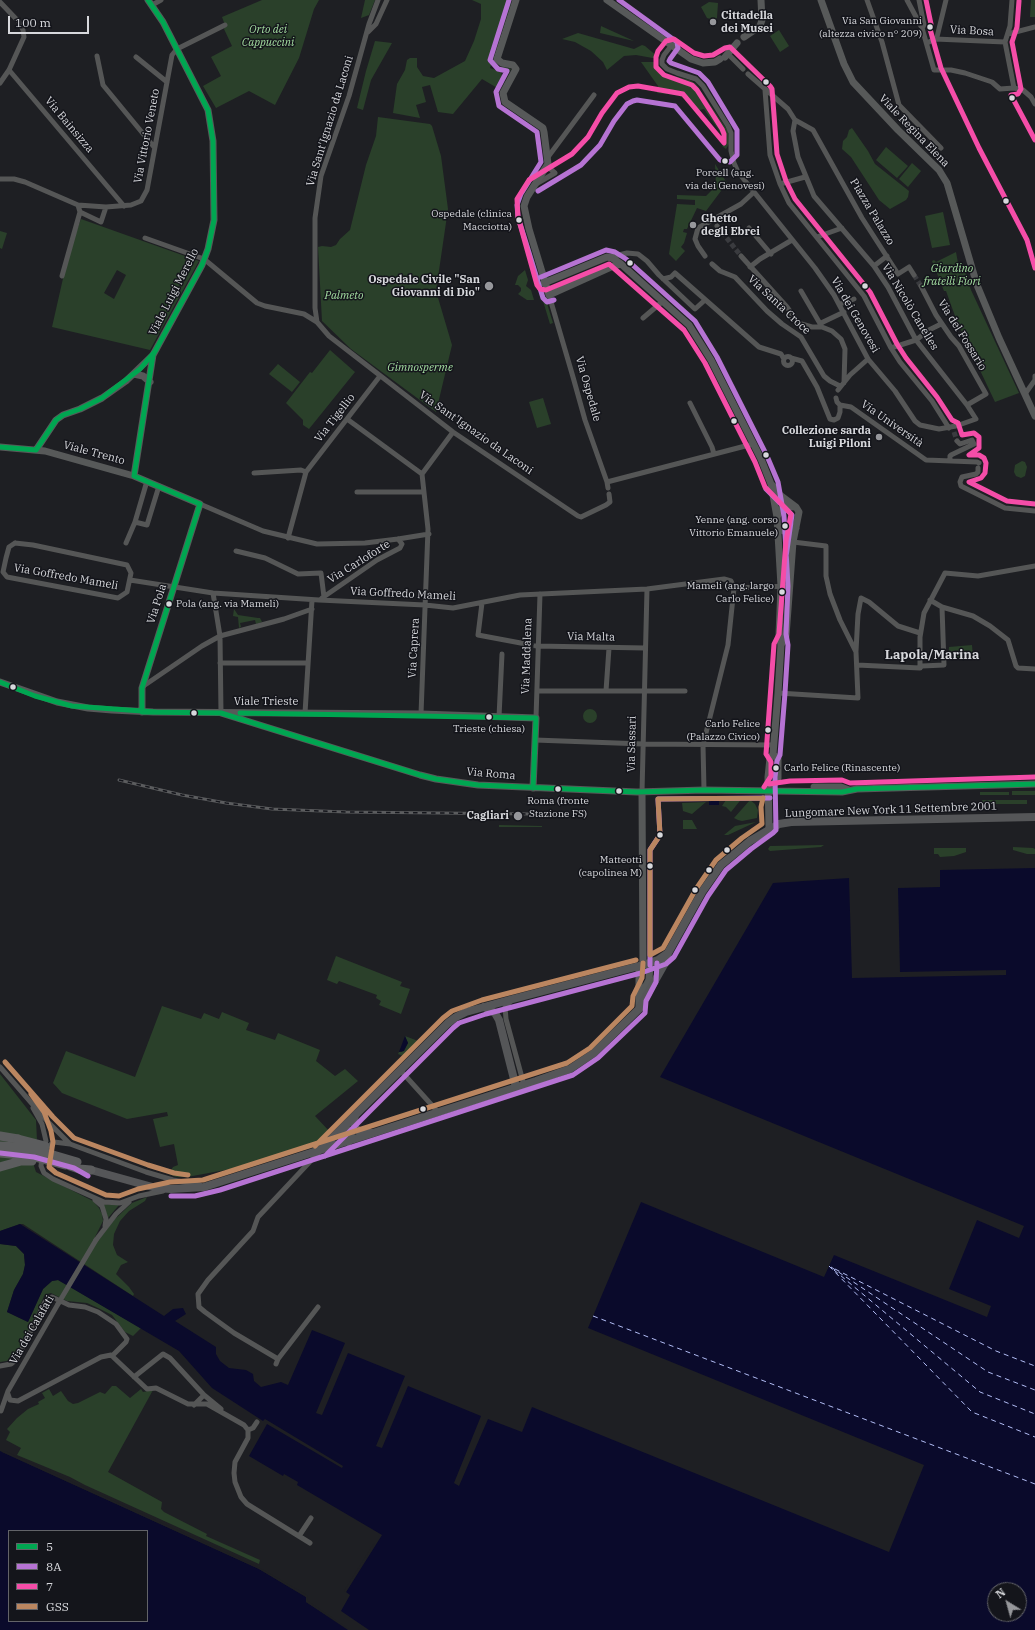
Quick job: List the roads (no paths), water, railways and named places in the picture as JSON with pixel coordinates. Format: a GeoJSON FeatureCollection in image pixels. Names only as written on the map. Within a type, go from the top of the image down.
{"type":"FeatureCollection","features":[{"type":"Feature","properties":{"kind":"highway"},"geometry":{"type":"LineString","coordinates":[[0,1136],[24,1140],[70,1155],[74,1164],[79,1169],[91,1170]]}},
{"type":"Feature","properties":{"kind":"highway"},"geometry":{"type":"LineString","coordinates":[[0,1146],[36,1150],[74,1164]]}},
{"type":"Feature","properties":{"kind":"highway"},"geometry":{"type":"LineString","coordinates":[[0,1153],[31,1156],[74,1164]]}},
{"type":"Feature","properties":{"kind":"highway"},"geometry":{"type":"LineString","coordinates":[[0,1167],[21,1161],[32,1161],[59,1167],[74,1164]]}},
{"type":"Feature","properties":{"kind":"main road","name":"Lungomare New York 11 Settembre 2001"},"geometry":{"type":"LineString","coordinates":[[91,1170],[140,1184],[171,1189],[204,1187],[516,1088],[582,1062],[617,1032],[639,1009],[665,963],[668,953],[712,877],[721,865],[733,854],[769,828],[791,822],[1035,817]]}},
{"type":"Feature","properties":{"kind":"main road"},"geometry":{"type":"LineString","coordinates":[[320,1151],[448,1023],[466,1012],[643,966],[658,960],[668,953]]}},
{"type":"Feature","properties":{"kind":"main road"},"geometry":{"type":"LineString","coordinates":[[484,1007],[495,1013],[500,1020],[516,1088]]}},
{"type":"Feature","properties":{"kind":"main road"},"geometry":{"type":"LineString","coordinates":[[357,1114],[353,1122],[356,1129],[361,1132],[374,1134]]}},
{"type":"Feature","properties":{"kind":"main road"},"geometry":{"type":"LineString","coordinates":[[341,1130],[346,1129],[350,1133],[351,1137],[348,1142]]}},
{"type":"Feature","properties":{"kind":"street"},"geometry":{"type":"LineString","coordinates":[[150,2],[161,0]]}},
{"type":"Feature","properties":{"kind":"street","name":"Via Sant'Ignazio da Laconi"},"geometry":{"type":"LineString","coordinates":[[378,0],[369,24],[349,96],[322,176],[315,218],[315,311],[317,322],[329,336],[453,432],[581,517],[610,502]]}},
{"type":"Feature","properties":{"kind":"street"},"geometry":{"type":"LineString","coordinates":[[367,33],[376,24],[387,0]]}},
{"type":"Feature","properties":{"kind":"street"},"geometry":{"type":"LineString","coordinates":[[516,0],[497,59],[499,62],[513,65],[516,69],[505,88],[503,97],[505,102],[543,128],[544,132],[548,157],[547,166],[526,197],[524,206],[544,283],[549,295],[621,264]]}},
{"type":"Feature","properties":{"kind":"street"},"geometry":{"type":"LineString","coordinates":[[607,0],[691,59],[703,63],[715,62],[724,57],[737,43]]}},
{"type":"Feature","properties":{"kind":"street"},"geometry":{"type":"LineString","coordinates":[[744,37],[760,26],[762,20],[761,0]]}},
{"type":"Feature","properties":{"kind":"street","name":"Viale Regina Elena"},"geometry":{"type":"LineString","coordinates":[[821,0],[844,64],[853,82],[898,130],[939,170],[947,183],[978,285],[999,338],[1035,416]]}},
{"type":"Feature","properties":{"kind":"street"},"geometry":{"type":"LineString","coordinates":[[867,0],[882,42],[899,105],[941,148]]}},
{"type":"Feature","properties":{"kind":"street"},"geometry":{"type":"LineString","coordinates":[[907,0],[922,28],[934,70],[951,70],[965,73],[992,82],[1000,89],[1014,88],[1026,92],[1035,104]]}},
{"type":"Feature","properties":{"kind":"street"},"geometry":{"type":"LineString","coordinates":[[919,0],[924,26],[922,28]]}},
{"type":"Feature","properties":{"kind":"street"},"geometry":{"type":"LineString","coordinates":[[935,39],[937,37],[946,0]]}},
{"type":"Feature","properties":{"kind":"street"},"geometry":{"type":"LineString","coordinates":[[1008,34],[1012,0]]}},
{"type":"Feature","properties":{"kind":"street"},"geometry":{"type":"LineString","coordinates":[[0,2],[19,22],[24,30],[24,37],[9,70],[0,83]]}},
{"type":"Feature","properties":{"kind":"street","name":"Viale Luigi Merello"},"geometry":{"type":"LineString","coordinates":[[134,476],[150,382],[153,355],[204,259],[208,249],[214,220],[213,141],[212,124],[208,110],[158,12],[150,2]]}},
{"type":"Feature","properties":{"kind":"street"},"geometry":{"type":"LineString","coordinates":[[177,49],[225,25]]}},
{"type":"Feature","properties":{"kind":"street","name":"Via Bosa"},"geometry":{"type":"LineString","coordinates":[[927,43],[935,39],[1005,42],[1008,34],[1035,27]]}},
{"type":"Feature","properties":{"kind":"street"},"geometry":{"type":"LineString","coordinates":[[1005,42],[1014,88]]}},
{"type":"Feature","properties":{"kind":"street","name":"Via dei Genovesi"},"geometry":{"type":"LineString","coordinates":[[672,46],[664,55],[662,64],[667,69],[696,79],[703,86],[728,126],[731,134],[731,151],[738,172],[815,268],[840,304],[868,359],[895,392],[915,421],[920,424],[939,429],[953,428]]}},
{"type":"Feature","properties":{"kind":"street","name":"Via Vittorio Veneto"},"geometry":{"type":"LineString","coordinates":[[0,179],[14,179],[25,182],[78,205],[106,207],[124,206],[136,203],[144,196],[147,190],[172,55],[177,49]]}},
{"type":"Feature","properties":{"kind":"street"},"geometry":{"type":"LineString","coordinates":[[97,56],[103,85],[154,146]]}},
{"type":"Feature","properties":{"kind":"street"},"geometry":{"type":"LineString","coordinates":[[136,57],[167,82]]}},
{"type":"Feature","properties":{"kind":"street"},"geometry":{"type":"LineString","coordinates":[[724,57],[743,69]]}},
{"type":"Feature","properties":{"kind":"street","name":"Via Bainsizza"},"geometry":{"type":"LineString","coordinates":[[9,70],[124,206]]}},
{"type":"Feature","properties":{"kind":"street"},"geometry":{"type":"LineString","coordinates":[[748,74],[788,109],[795,120]]}},
{"type":"Feature","properties":{"kind":"street"},"geometry":{"type":"LineString","coordinates":[[765,90],[770,155],[780,184],[789,203],[864,296],[900,362],[953,428]]}},
{"type":"Feature","properties":{"kind":"street"},"geometry":{"type":"LineString","coordinates":[[548,157],[594,95]]}},
{"type":"Feature","properties":{"kind":"street","name":"Piazza Palazzo"},"geometry":{"type":"LineString","coordinates":[[795,120],[811,129],[821,142],[862,218],[898,274],[909,267],[914,275]]}},
{"type":"Feature","properties":{"kind":"street","name":"Via Nicolò Canelles"},"geometry":{"type":"LineString","coordinates":[[795,120],[793,131],[794,139],[805,177],[814,196],[874,266],[888,287],[916,340],[967,405],[976,419],[953,428]]}},
{"type":"Feature","properties":{"kind":"street"},"geometry":{"type":"LineString","coordinates":[[534,185],[555,173],[547,166]]}},
{"type":"Feature","properties":{"kind":"street"},"geometry":{"type":"LineString","coordinates":[[780,184],[805,177]]}},
{"type":"Feature","properties":{"kind":"street"},"geometry":{"type":"LineString","coordinates":[[705,256],[695,239],[698,228],[741,204],[754,192]]}},
{"type":"Feature","properties":{"kind":"street"},"geometry":{"type":"LineString","coordinates":[[62,276],[80,212],[78,205]]}},
{"type":"Feature","properties":{"kind":"street"},"geometry":{"type":"LineString","coordinates":[[80,212],[101,222],[106,207]]}},
{"type":"Feature","properties":{"kind":"street"},"geometry":{"type":"LineString","coordinates":[[717,226],[722,232]]}},
{"type":"Feature","properties":{"kind":"street"},"geometry":{"type":"LineString","coordinates":[[749,228],[771,254]]}},
{"type":"Feature","properties":{"kind":"street"},"geometry":{"type":"LineString","coordinates":[[817,237],[842,228]]}},
{"type":"Feature","properties":{"kind":"street"},"geometry":{"type":"LineString","coordinates":[[145,238],[204,259],[257,303],[304,314],[317,322]]}},
{"type":"Feature","properties":{"kind":"street"},"geometry":{"type":"LineString","coordinates":[[750,267],[760,259],[771,254],[792,240]]}},
{"type":"Feature","properties":{"kind":"street"},"geometry":{"type":"LineString","coordinates":[[544,283],[607,257],[627,253],[638,254],[647,261],[695,310],[705,300]]}},
{"type":"Feature","properties":{"kind":"street"},"geometry":{"type":"LineString","coordinates":[[741,256],[787,307],[798,323],[812,327],[822,325],[844,312]]}},
{"type":"Feature","properties":{"kind":"street","name":"Piazza Palazzo"},"geometry":{"type":"LineString","coordinates":[[874,266],[887,256]]}},
{"type":"Feature","properties":{"kind":"street"},"geometry":{"type":"LineString","coordinates":[[607,257],[612,258],[621,264],[689,325],[702,344],[754,444],[771,484],[778,527],[780,586],[779,635],[781,646],[774,745],[773,754],[770,758],[768,777],[770,791],[768,807],[769,828]]}},
{"type":"Feature","properties":{"kind":"street","name":"Via Santa Croce"},"geometry":{"type":"LineString","coordinates":[[712,264],[720,271],[735,277],[767,311],[801,337],[824,376],[841,386],[847,374]]}},
{"type":"Feature","properties":{"kind":"street"},"geometry":{"type":"LineString","coordinates":[[663,279],[671,277],[675,273],[759,347],[781,354],[784,359],[784,363],[788,366],[792,362],[791,358],[802,361],[817,387],[830,419],[834,420],[838,418],[840,412],[840,405],[836,398]]}},
{"type":"Feature","properties":{"kind":"street","name":"Via del Fossario"},"geometry":{"type":"LineString","coordinates":[[921,286],[941,324],[959,346],[986,394],[967,405]]}},
{"type":"Feature","properties":{"kind":"street"},"geometry":{"type":"LineString","coordinates":[[801,291],[822,325],[838,335],[844,343],[846,349],[847,374]]}},
{"type":"Feature","properties":{"kind":"street","name":"Via Ospedale"},"geometry":{"type":"LineString","coordinates":[[549,295],[584,420],[607,482],[610,502]]}},
{"type":"Feature","properties":{"kind":"street"},"geometry":{"type":"LineString","coordinates":[[840,304],[854,299]]}},
{"type":"Feature","properties":{"kind":"street"},"geometry":{"type":"LineString","coordinates":[[643,318],[663,301]]}},
{"type":"Feature","properties":{"kind":"street"},"geometry":{"type":"LineString","coordinates":[[304,314],[315,311]]}},
{"type":"Feature","properties":{"kind":"street"},"geometry":{"type":"LineString","coordinates":[[891,348],[916,340],[928,330],[941,324]]}},
{"type":"Feature","properties":{"kind":"street"},"geometry":{"type":"LineString","coordinates":[[36,450],[56,420],[63,415],[98,400],[134,374],[153,355]]}},
{"type":"Feature","properties":{"kind":"street"},"geometry":{"type":"LineString","coordinates":[[847,374],[868,359]]}},
{"type":"Feature","properties":{"kind":"street"},"geometry":{"type":"LineString","coordinates":[[143,365],[151,369]]}},
{"type":"Feature","properties":{"kind":"street"},"geometry":{"type":"LineString","coordinates":[[134,374],[143,376],[150,382]]}},
{"type":"Feature","properties":{"kind":"street","name":"Via Tigellio"},"geometry":{"type":"LineString","coordinates":[[288,538],[306,472],[380,376]]}},
{"type":"Feature","properties":{"kind":"street"},"geometry":{"type":"LineString","coordinates":[[1025,394],[1035,380],[1035,376]]}},
{"type":"Feature","properties":{"kind":"street"},"geometry":{"type":"LineString","coordinates":[[690,403],[714,454]]}},
{"type":"Feature","properties":{"kind":"street","name":"Via Università"},"geometry":{"type":"LineString","coordinates":[[840,405],[851,407],[926,460],[977,462],[978,472],[976,474],[961,478],[960,484],[963,488],[1005,508],[1035,512]]}},
{"type":"Feature","properties":{"kind":"street"},"geometry":{"type":"LineString","coordinates":[[347,419],[422,474],[453,432]]}},
{"type":"Feature","properties":{"kind":"street"},"geometry":{"type":"LineString","coordinates":[[950,461],[951,455],[974,444],[972,440],[960,444],[958,441]]}},
{"type":"Feature","properties":{"kind":"street"},"geometry":{"type":"LineString","coordinates":[[607,482],[754,444]]}},
{"type":"Feature","properties":{"kind":"street","name":"Viale Trento"},"geometry":{"type":"LineString","coordinates":[[0,447],[45,451],[134,476],[200,504]]}},
{"type":"Feature","properties":{"kind":"street"},"geometry":{"type":"LineString","coordinates":[[254,473],[301,470],[306,472]]}},
{"type":"Feature","properties":{"kind":"street","name":"Via Caprera"},"geometry":{"type":"LineString","coordinates":[[421,714],[429,530],[422,474]]}},
{"type":"Feature","properties":{"kind":"street"},"geometry":{"type":"LineString","coordinates":[[126,543],[135,522],[147,481]]}},
{"type":"Feature","properties":{"kind":"street"},"geometry":{"type":"LineString","coordinates":[[771,484],[780,494],[796,507],[799,512],[793,542],[786,636],[781,646]]}},
{"type":"Feature","properties":{"kind":"street"},"geometry":{"type":"LineString","coordinates":[[135,522],[147,525],[159,486]]}},
{"type":"Feature","properties":{"kind":"street"},"geometry":{"type":"LineString","coordinates":[[357,492],[424,492]]}},
{"type":"Feature","properties":{"kind":"street"},"geometry":{"type":"LineString","coordinates":[[200,504],[263,531],[317,544],[365,543],[398,539],[429,530]]}},
{"type":"Feature","properties":{"kind":"street","name":"Via Pola"},"geometry":{"type":"LineString","coordinates":[[142,712],[142,688],[200,504]]}},
{"type":"Feature","properties":{"kind":"street"},"geometry":{"type":"LineString","coordinates":[[777,517],[784,506],[788,505],[796,507]]}},
{"type":"Feature","properties":{"kind":"street"},"geometry":{"type":"LineString","coordinates":[[778,527],[788,532],[796,528]]}},
{"type":"Feature","properties":{"kind":"street","name":"Via Carloforte"},"geometry":{"type":"LineString","coordinates":[[321,598],[377,560],[400,548],[402,544],[398,539]]}},
{"type":"Feature","properties":{"kind":"street"},"geometry":{"type":"LineString","coordinates":[[793,542],[826,546],[826,576],[830,594],[843,626],[856,652]]}},
{"type":"Feature","properties":{"kind":"street","name":"Via Goffredo Mameli"},"geometry":{"type":"LineString","coordinates":[[13,544],[33,545],[127,565],[131,573],[130,580],[127,592],[118,598],[7,577],[3,572],[9,547],[13,544]]}},
{"type":"Feature","properties":{"kind":"street"},"geometry":{"type":"LineString","coordinates":[[236,551],[265,558],[298,574],[321,573],[321,598]]}},
{"type":"Feature","properties":{"kind":"street","name":"Via Goffredo Mameli"},"geometry":{"type":"LineString","coordinates":[[0,557],[6,558]]}},
{"type":"Feature","properties":{"kind":"street"},"geometry":{"type":"LineString","coordinates":[[920,668],[920,633],[924,613],[945,573],[978,576],[1035,566]]}},
{"type":"Feature","properties":{"kind":"street","name":"Via Goffredo Mameli"},"geometry":{"type":"LineString","coordinates":[[130,580],[213,593],[312,600],[321,598],[453,608],[510,597],[540,594],[647,589],[724,579],[731,581],[734,588]]}},
{"type":"Feature","properties":{"kind":"street"},"geometry":{"type":"LineString","coordinates":[[704,790],[703,745],[728,645],[734,588],[790,586]]}},
{"type":"Feature","properties":{"kind":"street","name":"Via Sassari"},"geometry":{"type":"LineString","coordinates":[[639,1009],[643,966],[642,792],[647,589]]}},
{"type":"Feature","properties":{"kind":"street"},"geometry":{"type":"LineString","coordinates":[[213,593],[220,636],[221,713]]}},
{"type":"Feature","properties":{"kind":"street","name":"Via Maddalena"},"geometry":{"type":"LineString","coordinates":[[536,718],[537,646],[540,594]]}},
{"type":"Feature","properties":{"kind":"street"},"geometry":{"type":"LineString","coordinates":[[778,693],[858,698],[856,652],[858,614],[861,598],[869,602],[898,626],[920,633]]}},
{"type":"Feature","properties":{"kind":"street"},"geometry":{"type":"LineString","coordinates":[[305,713],[312,600]]}},
{"type":"Feature","properties":{"kind":"street"},"geometry":{"type":"LineString","coordinates":[[930,600],[942,607],[973,616],[990,626],[1008,640],[1015,664],[1018,668],[1035,669]]}},
{"type":"Feature","properties":{"kind":"street"},"geometry":{"type":"LineString","coordinates":[[482,603],[478,636],[526,644]]}},
{"type":"Feature","properties":{"kind":"street"},"geometry":{"type":"LineString","coordinates":[[857,665],[920,668],[922,666],[944,665],[942,607]]}},
{"type":"Feature","properties":{"kind":"street"},"geometry":{"type":"LineString","coordinates":[[142,688],[202,646],[220,636],[284,620],[312,609]]}},
{"type":"Feature","properties":{"kind":"street","name":"Via Malta"},"geometry":{"type":"LineString","coordinates":[[537,646],[645,648]]}},
{"type":"Feature","properties":{"kind":"street"},"geometry":{"type":"LineString","coordinates":[[606,691],[609,648]]}},
{"type":"Feature","properties":{"kind":"street"},"geometry":{"type":"LineString","coordinates":[[499,717],[502,654]]}},
{"type":"Feature","properties":{"kind":"street"},"geometry":{"type":"LineString","coordinates":[[220,663],[307,663]]}},
{"type":"Feature","properties":{"kind":"street","name":"Viale Trieste"},"geometry":{"type":"LineString","coordinates":[[0,682],[35,696],[72,706],[142,712],[421,714],[536,718]]}},
{"type":"Feature","properties":{"kind":"street"},"geometry":{"type":"LineString","coordinates":[[536,691],[685,691]]}},
{"type":"Feature","properties":{"kind":"street","name":"Via Roma"},"geometry":{"type":"LineString","coordinates":[[221,713],[275,731],[436,779],[478,785],[642,792],[704,790],[842,792],[849,790],[1035,784]]}},
{"type":"Feature","properties":{"kind":"street"},"geometry":{"type":"LineString","coordinates":[[533,788],[536,718]]}},
{"type":"Feature","properties":{"kind":"street"},"geometry":{"type":"LineString","coordinates":[[535,740],[643,744],[774,745]]}},
{"type":"Feature","properties":{"kind":"street","name":"Via Sassari"},"geometry":{"type":"LineString","coordinates":[[639,999],[649,982],[643,966]]}},
{"type":"Feature","properties":{"kind":"street"},"geometry":{"type":"LineString","coordinates":[[513,999],[505,1007],[506,1019],[524,1085]]}},
{"type":"Feature","properties":{"kind":"street"},"geometry":{"type":"LineString","coordinates":[[0,1067],[25,1098],[70,1144]]}},
{"type":"Feature","properties":{"kind":"street"},"geometry":{"type":"LineString","coordinates":[[401,1071],[438,1112]]}},
{"type":"Feature","properties":{"kind":"street"},"geometry":{"type":"LineString","coordinates":[[25,1098],[42,1124],[46,1141],[44,1150]]}},
{"type":"Feature","properties":{"kind":"street"},"geometry":{"type":"LineString","coordinates":[[44,1150],[54,1142],[70,1144],[146,1172],[204,1187]]}},
{"type":"Feature","properties":{"kind":"street","name":"Via dei Calafati"},"geometry":{"type":"LineString","coordinates":[[44,1150],[42,1166],[44,1173],[53,1179],[104,1202],[120,1203],[139,1196],[171,1189]]}},
{"type":"Feature","properties":{"kind":"street"},"geometry":{"type":"LineString","coordinates":[[318,1307],[277,1362],[222,1324],[199,1307],[198,1304],[199,1290],[254,1231],[258,1217],[320,1151]]}},
{"type":"Feature","properties":{"kind":"street","name":"Via dei Calafati"},"geometry":{"type":"LineString","coordinates":[[1,1411],[8,1394],[58,1304],[96,1240],[125,1204],[139,1196]]}},
{"type":"Feature","properties":{"kind":"street","name":"Via dei Calafati"},"geometry":{"type":"LineString","coordinates":[[91,1197],[102,1206],[106,1219],[104,1229]]}},
{"type":"Feature","properties":{"kind":"street"},"geometry":{"type":"LineString","coordinates":[[0,1366],[11,1364],[17,1359],[46,1300],[52,1297],[69,1305],[85,1307],[98,1312],[116,1324],[127,1339],[126,1342],[112,1356]]}},
{"type":"Feature","properties":{"kind":"street"},"geometry":{"type":"LineString","coordinates":[[134,1377],[163,1354],[170,1358],[204,1395],[223,1412]]}},
{"type":"Feature","properties":{"kind":"street"},"geometry":{"type":"LineString","coordinates":[[8,1394],[10,1400],[18,1401],[101,1357],[106,1355],[112,1356],[148,1389],[156,1388],[188,1404],[207,1404],[244,1425],[248,1430],[248,1438],[235,1462],[235,1482],[241,1497],[247,1504],[310,1542]]}},
{"type":"Feature","properties":{"kind":"street"},"geometry":{"type":"LineString","coordinates":[[194,1405],[204,1395]]}},
{"type":"Feature","properties":{"kind":"street"},"geometry":{"type":"LineString","coordinates":[[248,1430],[253,1428],[257,1422]]}},
{"type":"Feature","properties":{"kind":"street"},"geometry":{"type":"LineString","coordinates":[[299,1536],[311,1518]]}},
{"type":"Feature","properties":{"kind":"water"},"geometry":{"type":"Polygon","coordinates":[[[719,797],[719,805],[709,805],[709,798],[719,797]]]}},
{"type":"Feature","properties":{"kind":"water"},"geometry":{"type":"Polygon","coordinates":[[[1035,868],[1035,1630],[369,1630],[341,1611],[350,1595],[346,1592],[382,1535],[297,1485],[298,1482],[284,1474],[283,1476],[249,1456],[267,1424],[342,1468],[343,1466],[265,1419],[263,1421],[212,1388],[179,1351],[58,1280],[52,1281],[43,1289],[28,1322],[7,1312],[14,1290],[23,1274],[25,1265],[24,1254],[16,1246],[0,1244],[0,1231],[20,1224],[164,1316],[173,1309],[183,1308],[186,1314],[175,1321],[216,1347],[216,1354],[220,1361],[229,1368],[246,1370],[253,1374],[254,1381],[261,1387],[281,1382],[288,1385],[312,1330],[345,1343],[316,1413],[322,1415],[348,1353],[405,1376],[376,1446],[382,1448],[408,1386],[481,1416],[454,1483],[459,1486],[488,1419],[522,1432],[532,1407],[889,1552],[924,1465],[588,1328],[641,1202],[824,1277],[834,1255],[987,1317],[991,1306],[949,1289],[977,1220],[1019,1238],[1024,1226],[660,1077],[773,883],[849,878],[852,978],[1006,975],[1006,970],[900,972],[898,888],[940,887],[940,870],[1035,868]]]}},
{"type":"Feature","properties":{"kind":"water"},"geometry":{"type":"Polygon","coordinates":[[[405,1036],[408,1043],[404,1051],[399,1052],[405,1036]]]}},
{"type":"Feature","properties":{"kind":"water"},"geometry":{"type":"Polygon","coordinates":[[[0,1451],[259,1569],[306,1597],[306,1602],[348,1630],[0,1630],[0,1451]]]}},
{"type":"Feature","properties":{"kind":"tunnel"},"geometry":{"type":"LineString","coordinates":[[722,232],[741,256]]}},
{"type":"Feature","properties":{"kind":"tunnel"},"geometry":{"type":"LineString","coordinates":[[914,275],[921,286]]}},
{"type":"Feature","properties":{"kind":"tunnel"},"geometry":{"type":"LineString","coordinates":[[954,432],[957,441]]}},
{"type":"Feature","properties":{"kind":"tunnel"},"geometry":{"type":"LineString","coordinates":[[526,644],[536,646]]}},
{"type":"Feature","properties":{"kind":"railway"},"geometry":{"type":"LineString","coordinates":[[119,780],[182,795],[272,809],[346,812],[533,814]]}},
{"type":"Feature","properties":{"kind":"place","name":"Cittadella dei Musei"},"geometry":{"type":"Point","coordinates":[713,22]}},
{"type":"Feature","properties":{"kind":"place","name":"Via San Giovanni (altezza civico n° 209)"},"geometry":{"type":"Point","coordinates":[930,27]}},
{"type":"Feature","properties":{"kind":"place","name":"Porcell (ang. via dei Genovesi)"},"geometry":{"type":"Point","coordinates":[725,161]}},
{"type":"Feature","properties":{"kind":"place","name":"Ospedale (clinica Macciotta)"},"geometry":{"type":"Point","coordinates":[519,220]}},
{"type":"Feature","properties":{"kind":"place","name":"Ghetto degli Ebrei"},"geometry":{"type":"Point","coordinates":[693,225]}},
{"type":"Feature","properties":{"kind":"place","name":"Ospedale Civile \"San Giovanni di Dio\""},"geometry":{"type":"Point","coordinates":[489,286]}},
{"type":"Feature","properties":{"kind":"place","name":"Collezione sarda Luigi Piloni"},"geometry":{"type":"Point","coordinates":[879,437]}},
{"type":"Feature","properties":{"kind":"place","name":"Yenne (ang. corso Vittorio Emanuele)"},"geometry":{"type":"Point","coordinates":[785,526]}},
{"type":"Feature","properties":{"kind":"place","name":"Mameli (ang. largo Carlo Felice)"},"geometry":{"type":"Point","coordinates":[782,592]}},
{"type":"Feature","properties":{"kind":"place","name":"Pola (ang. via Mameli)"},"geometry":{"type":"Point","coordinates":[169,604]}},
{"type":"Feature","properties":{"kind":"place","name":"Trieste (chiesa)"},"geometry":{"type":"Point","coordinates":[489,717]}},
{"type":"Feature","properties":{"kind":"place","name":"Carlo Felice (Palazzo Civico)"},"geometry":{"type":"Point","coordinates":[768,730]}},
{"type":"Feature","properties":{"kind":"place","name":"Carlo Felice (Rinascente)"},"geometry":{"type":"Point","coordinates":[776,768]}},
{"type":"Feature","properties":{"kind":"place","name":"Roma (fronte Stazione FS)"},"geometry":{"type":"Point","coordinates":[558,789]}},
{"type":"Feature","properties":{"kind":"place","name":"Cagliari"},"geometry":{"type":"Point","coordinates":[518,816]}},
{"type":"Feature","properties":{"kind":"place","name":"Matteotti (capolinea M)"},"geometry":{"type":"Point","coordinates":[650,866]}},
{"type":"Feature","properties":{"kind":"district","name":"Lapola/Marina"},"geometry":{"type":"Point","coordinates":[932,655]}},
{"type":"Feature","properties":{"kind":"park label","name":"Orto dei Cappuccini"},"geometry":{"type":"Point","coordinates":[268,36]}},
{"type":"Feature","properties":{"kind":"park label","name":"Giardino fratelli Fiori"},"geometry":{"type":"Point","coordinates":[952,275]}},
{"type":"Feature","properties":{"kind":"park label","name":"Palmeto"},"geometry":{"type":"Point","coordinates":[344,296]}},
{"type":"Feature","properties":{"kind":"park label","name":"Gimnosperme"},"geometry":{"type":"Point","coordinates":[420,368]}}]}
